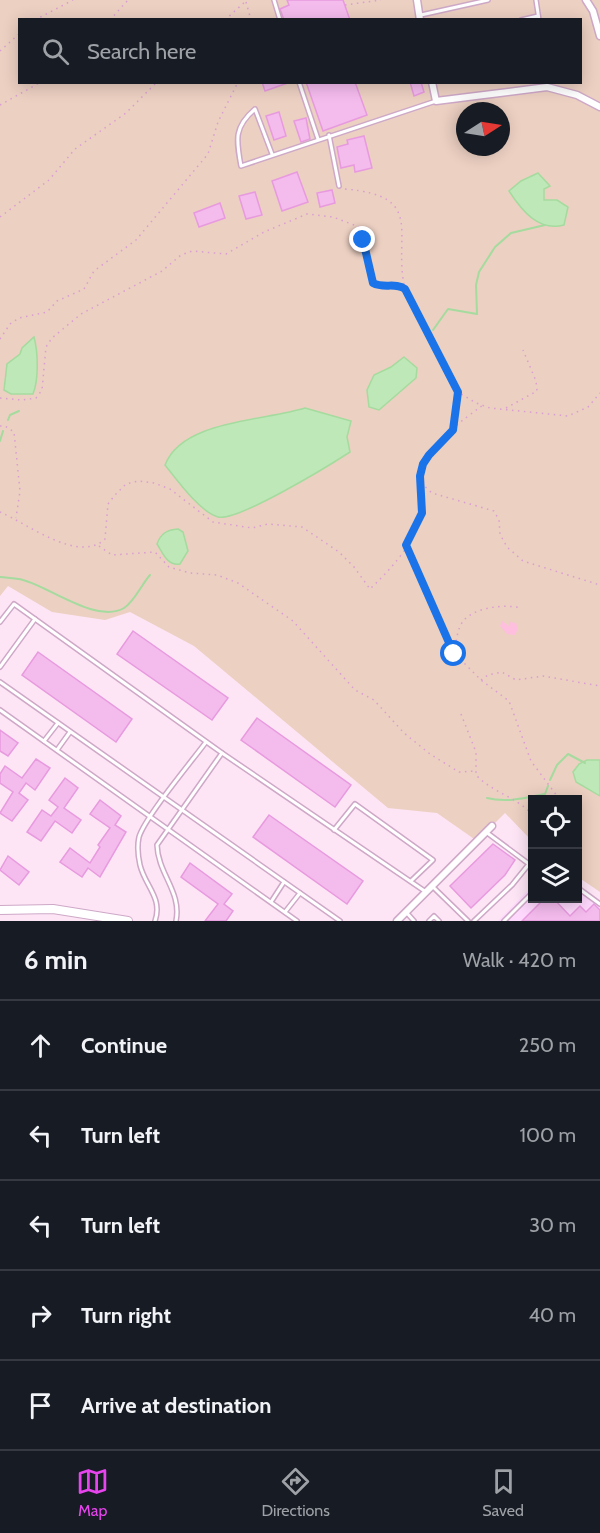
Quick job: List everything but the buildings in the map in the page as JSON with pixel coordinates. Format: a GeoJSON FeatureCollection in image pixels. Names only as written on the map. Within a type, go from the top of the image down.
{"type":"FeatureCollection","features":[{"type":"Feature","properties":{"kind":"street"},"geometry":{"type":"LineString","coordinates":[[417,0],[420,17]]}},
{"type":"Feature","properties":{"kind":"street"},"geometry":{"type":"LineString","coordinates":[[586,0],[593,11],[600,36]]}},
{"type":"Feature","properties":{"kind":"street"},"geometry":{"type":"LineString","coordinates":[[432,84],[435,101],[547,85],[577,95],[600,107]]}},
{"type":"Feature","properties":{"kind":"street"},"geometry":{"type":"LineString","coordinates":[[397,921],[492,826]]}},
{"type":"Feature","properties":{"kind":"street"},"geometry":{"type":"LineString","coordinates":[[0,910],[53,909],[128,921]]}},
{"type":"Feature","properties":{"kind":"lane"},"geometry":{"type":"LineString","coordinates":[[274,0],[279,18]]}},
{"type":"Feature","properties":{"kind":"lane"},"geometry":{"type":"LineString","coordinates":[[420,17],[488,0]]}},
{"type":"Feature","properties":{"kind":"lane"},"geometry":{"type":"LineString","coordinates":[[536,0],[538,17]]}},
{"type":"Feature","properties":{"kind":"lane"},"geometry":{"type":"LineString","coordinates":[[300,84],[318,139]]}},
{"type":"Feature","properties":{"kind":"lane"},"geometry":{"type":"LineString","coordinates":[[272,154],[255,109],[241,121],[237,142],[241,166],[435,101]]}},
{"type":"Feature","properties":{"kind":"lane"},"geometry":{"type":"LineString","coordinates":[[329,135],[339,186]]}},
{"type":"Feature","properties":{"kind":"lane"},"geometry":{"type":"LineString","coordinates":[[0,622],[14,604],[206,742],[426,892]]}},
{"type":"Feature","properties":{"kind":"lane"},"geometry":{"type":"LineString","coordinates":[[0,667],[35,619]]}},
{"type":"Feature","properties":{"kind":"lane"},"geometry":{"type":"LineString","coordinates":[[0,682],[340,921]]}},
{"type":"Feature","properties":{"kind":"lane"},"geometry":{"type":"LineString","coordinates":[[0,710],[297,921]]}},
{"type":"Feature","properties":{"kind":"lane"},"geometry":{"type":"LineString","coordinates":[[44,741],[58,723]]}},
{"type":"Feature","properties":{"kind":"lane"},"geometry":{"type":"LineString","coordinates":[[57,750],[70,732]]}},
{"type":"Feature","properties":{"kind":"lane"},"geometry":{"type":"LineString","coordinates":[[155,921],[159,908],[156,897],[140,868],[138,856],[140,834],[206,742]]}},
{"type":"Feature","properties":{"kind":"lane"},"geometry":{"type":"LineString","coordinates":[[176,921],[178,908],[174,890],[158,855],[157,845],[222,753]]}},
{"type":"Feature","properties":{"kind":"lane"},"geometry":{"type":"LineString","coordinates":[[334,830],[355,804],[433,860],[411,882]]}},
{"type":"Feature","properties":{"kind":"lane"},"geometry":{"type":"LineString","coordinates":[[474,921],[513,885],[529,864],[486,832]]}},
{"type":"Feature","properties":{"kind":"lane"},"geometry":{"type":"LineString","coordinates":[[271,902],[284,882]]}},
{"type":"Feature","properties":{"kind":"lane"},"geometry":{"type":"LineString","coordinates":[[432,886],[468,921]]}},
{"type":"Feature","properties":{"kind":"lane"},"geometry":{"type":"LineString","coordinates":[[582,891],[600,904]]}},
{"type":"Feature","properties":{"kind":"lane"},"geometry":{"type":"LineString","coordinates":[[285,912],[300,893]]}},
{"type":"Feature","properties":{"kind":"lane"},"geometry":{"type":"LineString","coordinates":[[504,921],[528,897]]}},
{"type":"Feature","properties":{"kind":"lane"},"geometry":{"type":"LineString","coordinates":[[406,912],[414,921]]}},
{"type":"Feature","properties":{"kind":"lane"},"geometry":{"type":"LineString","coordinates":[[429,921],[434,916],[439,921]]}},
{"type":"Feature","properties":{"kind":"path"},"geometry":{"type":"LineString","coordinates":[[39,18],[73,0]]}},
{"type":"Feature","properties":{"kind":"path"},"geometry":{"type":"LineString","coordinates":[[112,18],[128,0]]}},
{"type":"Feature","properties":{"kind":"path"},"geometry":{"type":"LineString","coordinates":[[345,5],[381,0]]}},
{"type":"Feature","properties":{"kind":"path"},"geometry":{"type":"LineString","coordinates":[[227,18],[246,1],[250,18]]}},
{"type":"Feature","properties":{"kind":"path"},"geometry":{"type":"LineString","coordinates":[[0,51],[18,35]]}},
{"type":"Feature","properties":{"kind":"path"},"geometry":{"type":"LineString","coordinates":[[0,105],[37,84]]}},
{"type":"Feature","properties":{"kind":"path"},"geometry":{"type":"LineString","coordinates":[[0,217],[49,180],[75,149],[126,113],[155,84]]}},
{"type":"Feature","properties":{"kind":"path"},"geometry":{"type":"LineString","coordinates":[[0,339],[10,324],[19,318],[47,312],[57,301],[84,289],[94,271],[136,240],[208,154],[218,122],[237,84]]}},
{"type":"Feature","properties":{"kind":"path"},"geometry":{"type":"LineString","coordinates":[[339,186],[379,194],[392,203],[399,213],[403,229],[402,262],[405,289],[458,392],[453,430]]}},
{"type":"Feature","properties":{"kind":"path"},"geometry":{"type":"LineString","coordinates":[[0,398],[22,400],[36,398],[42,390],[46,347],[52,338],[90,309],[162,271],[181,255],[192,251],[226,254],[264,232],[307,214],[333,217],[362,228],[363,247],[373,283],[379,286],[399,285],[405,289]]}},
{"type":"Feature","properties":{"kind":"path"},"geometry":{"type":"LineString","coordinates":[[506,409],[537,391],[536,381],[523,351]]}},
{"type":"Feature","properties":{"kind":"path"},"geometry":{"type":"LineString","coordinates":[[458,392],[483,405],[568,416],[588,407],[600,393]]}},
{"type":"Feature","properties":{"kind":"path"},"geometry":{"type":"LineString","coordinates":[[0,512],[77,549],[98,546],[105,539],[108,504],[126,484],[138,481],[170,489],[213,522],[252,528],[268,524],[302,527],[339,552],[370,589],[387,572],[406,545],[422,513],[420,476],[429,455],[453,430],[483,405]]}},
{"type":"Feature","properties":{"kind":"path"},"geometry":{"type":"LineString","coordinates":[[0,426],[5,426],[14,432],[20,491],[15,511],[16,519]]}},
{"type":"Feature","properties":{"kind":"path"},"geometry":{"type":"LineString","coordinates":[[421,483],[432,493],[494,511],[499,520],[500,534],[507,547],[523,561],[600,585]]}},
{"type":"Feature","properties":{"kind":"path"},"geometry":{"type":"LineString","coordinates":[[406,545],[454,654],[480,680],[510,701],[531,761],[556,795]]}},
{"type":"Feature","properties":{"kind":"path"},"geometry":{"type":"LineString","coordinates":[[98,546],[112,555],[155,552],[169,567],[190,573],[217,575],[238,583],[293,621],[355,690],[374,700],[404,733],[430,754],[459,772],[476,771]]}},
{"type":"Feature","properties":{"kind":"path"},"geometry":{"type":"LineString","coordinates":[[454,654],[456,638],[463,621],[476,612],[496,608],[521,608]]}},
{"type":"Feature","properties":{"kind":"path"},"geometry":{"type":"LineString","coordinates":[[480,680],[488,675],[502,672],[516,680],[543,676],[600,686]]}},
{"type":"Feature","properties":{"kind":"path"},"geometry":{"type":"LineString","coordinates":[[461,714],[476,752],[477,775],[488,787],[509,796],[528,811]]}},
{"type":"Feature","properties":{"kind":"shaded area"},"geometry":{"type":"Polygon","coordinates":[[[0,0],[600,0],[600,892],[582,880],[582,795],[528,795],[528,837],[505,813],[477,841],[437,813],[388,808],[194,646],[130,612],[105,620],[52,612],[8,586],[0,596],[0,0]]]}},
{"type":"Feature","properties":{"kind":"shaded area"},"geometry":{"type":"Polygon","coordinates":[[[538,173],[550,186],[544,189],[544,200],[557,200],[568,207],[564,225],[539,223],[520,206],[509,191],[521,181],[538,173]]]}},
{"type":"Feature","properties":{"kind":"shaded area"},"geometry":{"type":"Polygon","coordinates":[[[34,337],[37,366],[33,394],[11,394],[4,390],[7,364],[20,354],[22,348],[34,337]]]}},
{"type":"Feature","properties":{"kind":"shaded area"},"geometry":{"type":"Polygon","coordinates":[[[404,357],[417,368],[416,378],[379,410],[369,407],[367,390],[374,375],[391,367],[404,357]]]}},
{"type":"Feature","properties":{"kind":"shaded area"},"geometry":{"type":"Polygon","coordinates":[[[305,408],[351,421],[347,437],[350,452],[284,491],[244,511],[218,517],[211,514],[189,495],[165,465],[174,450],[188,439],[206,431],[226,424],[305,408]]]}},
{"type":"Feature","properties":{"kind":"shaded area"},"geometry":{"type":"Polygon","coordinates":[[[178,529],[183,532],[188,551],[180,564],[176,564],[166,558],[157,544],[165,533],[178,529]]]}},
{"type":"Feature","properties":{"kind":"shaded area"},"geometry":{"type":"Polygon","coordinates":[[[587,760],[600,760],[600,796],[576,782],[573,772],[579,764],[587,760]]]}},
{"type":"Feature","properties":{"kind":"shaded area"},"geometry":{"type":"Polygon","coordinates":[[[582,888],[600,901],[600,921],[498,921],[528,890],[528,903],[582,903],[582,888]]]}},
{"type":"Feature","properties":{"kind":"sand"},"geometry":{"type":"Polygon","coordinates":[[[502,621],[509,626],[509,622],[516,623],[518,629],[515,635],[507,634],[500,626],[502,621]]]}},
{"type":"Feature","properties":{"kind":"waterway"},"geometry":{"type":"LineString","coordinates":[[433,330],[448,309],[477,314],[476,285],[479,272],[495,247],[511,233],[545,225]]}},
{"type":"Feature","properties":{"kind":"waterway"},"geometry":{"type":"LineString","coordinates":[[8,420],[10,415],[19,411]]}},
{"type":"Feature","properties":{"kind":"waterway"},"geometry":{"type":"LineString","coordinates":[[0,441],[3,431]]}},
{"type":"Feature","properties":{"kind":"waterway"},"geometry":{"type":"LineString","coordinates":[[0,577],[20,579],[87,608],[113,612],[128,605],[150,575]]}},
{"type":"Feature","properties":{"kind":"waterway"},"geometry":{"type":"LineString","coordinates":[[550,780],[557,765],[568,754],[585,763]]}},
{"type":"Feature","properties":{"kind":"waterway"},"geometry":{"type":"LineString","coordinates":[[487,798],[508,800],[530,797],[545,794],[548,786]]}},
{"type":"Feature","properties":{"kind":"route"},"geometry":{"type":"LineString","coordinates":[[363,240],[373,283],[379,286],[399,285],[405,289],[458,392],[454,408],[453,430],[423,464],[420,476],[422,513],[406,545],[454,654]]}}]}
